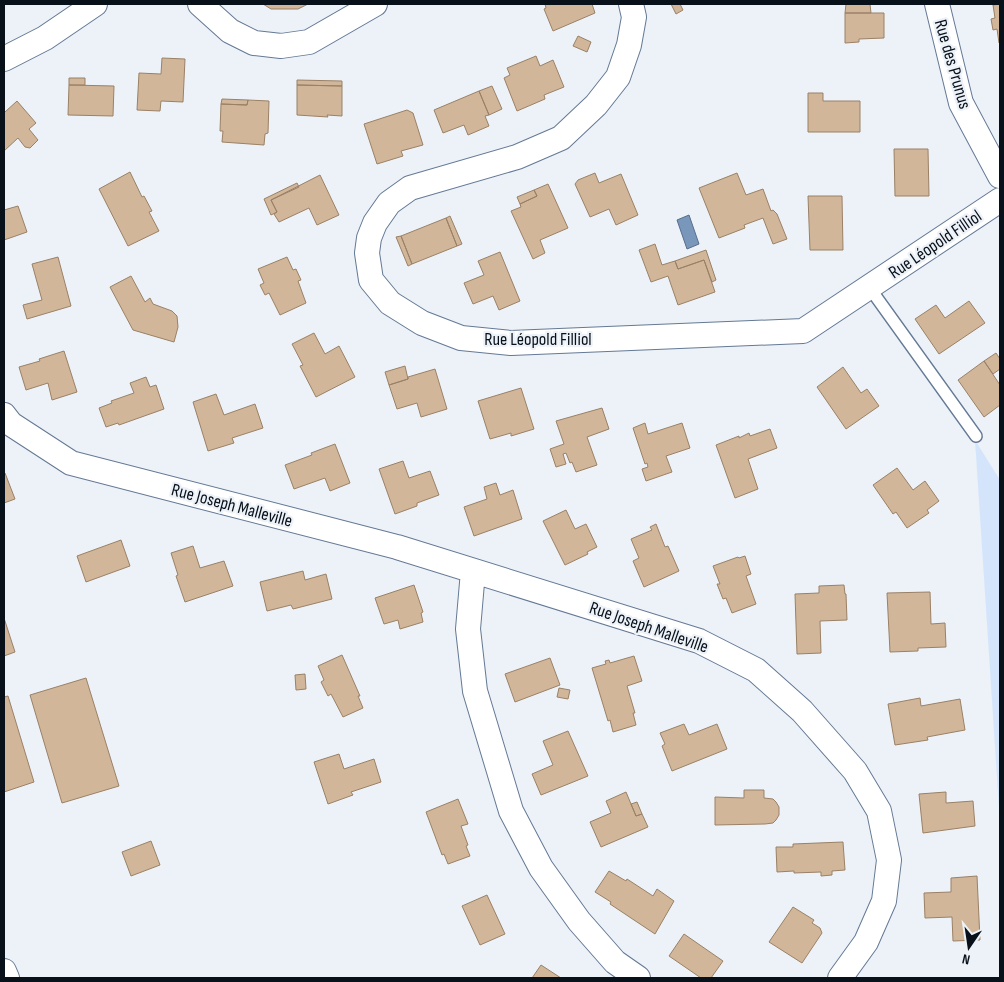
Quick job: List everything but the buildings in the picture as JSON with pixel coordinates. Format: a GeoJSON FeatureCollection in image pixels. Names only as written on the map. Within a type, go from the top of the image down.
{"type":"FeatureCollection","features":[{"type":"Feature","properties":{"kind":"street"},"geometry":{"type":"LineString","coordinates":[[4,59],[45,38],[95,4]]}},
{"type":"Feature","properties":{"kind":"street"},"geometry":{"type":"LineString","coordinates":[[200,4],[230,31],[254,43],[281,46],[309,42],[375,4]]}},
{"type":"Feature","properties":{"kind":"street","name":"Rue Léopold Filliol"},"geometry":{"type":"LineString","coordinates":[[632,4],[634,16],[630,45],[618,77],[596,105],[561,138],[516,157],[410,188],[389,203],[375,223],[369,238],[367,253],[371,280],[390,303],[422,323],[461,338],[511,343],[803,332],[1000,200]]}},
{"type":"Feature","properties":{"kind":"street","name":"Rue des Prunus"},"geometry":{"type":"LineString","coordinates":[[937,4],[961,103],[1000,176]]}},
{"type":"Feature","properties":{"kind":"street","name":"Rue Joseph Malleville"},"geometry":{"type":"LineString","coordinates":[[4,415],[11,424],[71,463],[397,547],[699,641],[756,670],[802,711],[855,771],[879,811],[888,860],[884,901],[866,942],[840,978]]}},
{"type":"Feature","properties":{"kind":"street"},"geometry":{"type":"LineString","coordinates":[[473,571],[468,629],[475,691],[511,811],[541,868],[579,920],[615,962],[638,978]]}},
{"type":"Feature","properties":{"kind":"street"},"geometry":{"type":"LineString","coordinates":[[4,971],[7,978]]}},
{"type":"Feature","properties":{"kind":"lane","name":"Rue Léopold Filliol"},"geometry":{"type":"LineString","coordinates":[[870,287],[976,436]]}},
{"type":"Feature","properties":{"kind":"shaded area"},"geometry":{"type":"Polygon","coordinates":[[[975,440],[1000,480],[1000,824],[975,440]]]}},
{"type":"Feature","properties":{"kind":"water"},"geometry":{"type":"Polygon","coordinates":[[[689,215],[699,244],[687,249],[677,220],[689,215]]]}}]}
